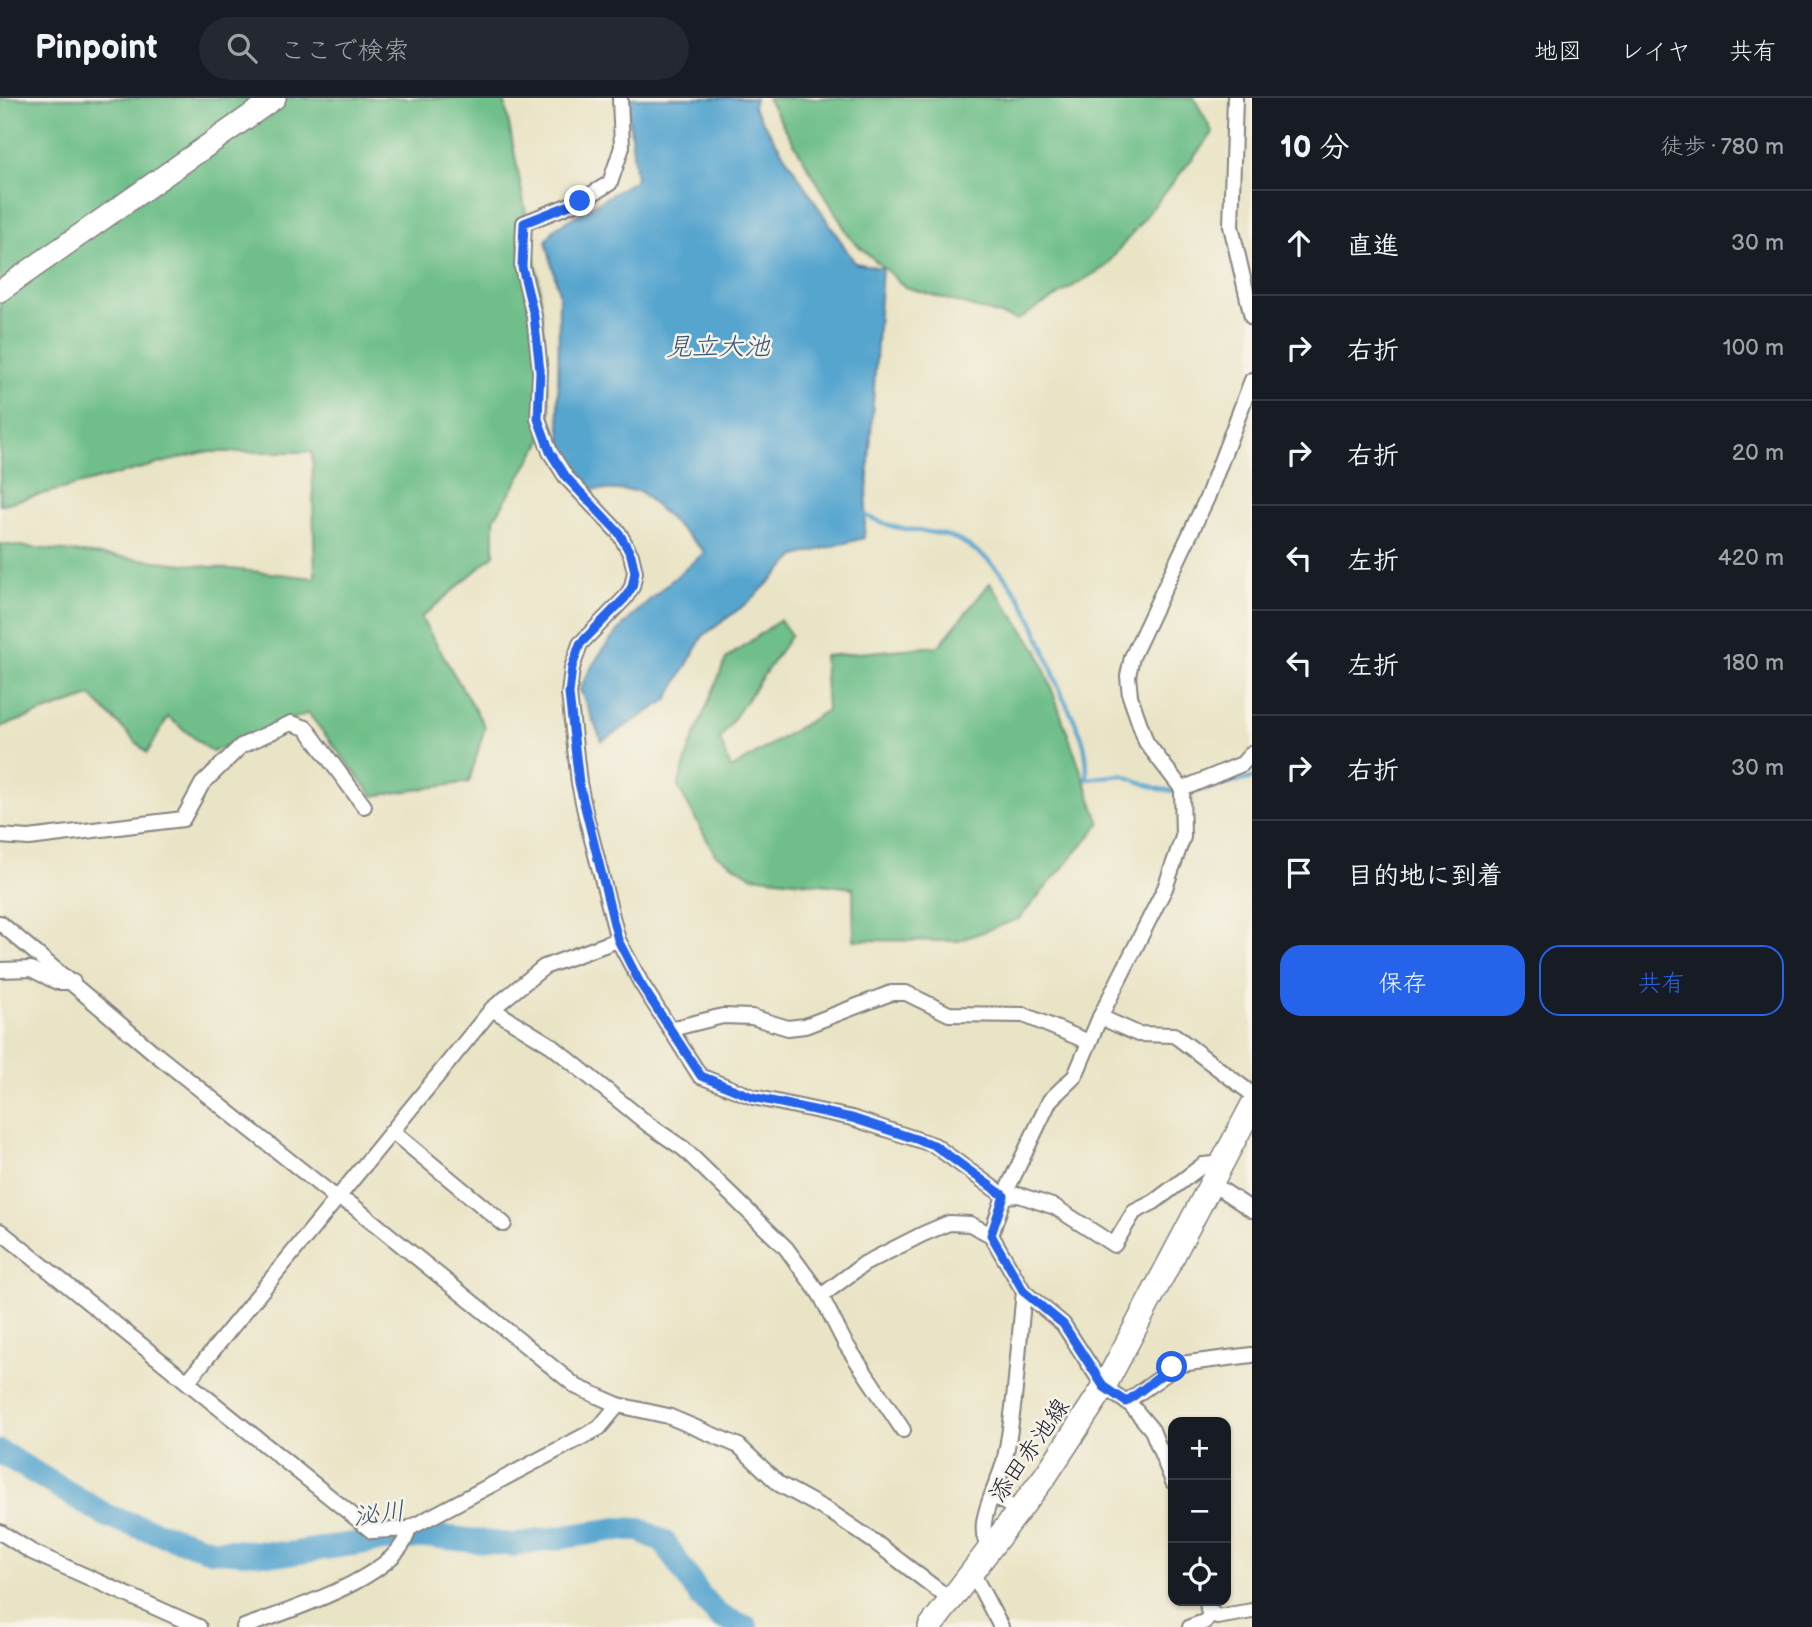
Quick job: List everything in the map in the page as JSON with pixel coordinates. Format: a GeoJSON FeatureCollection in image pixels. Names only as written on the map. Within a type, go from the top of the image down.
{"type":"FeatureCollection","features":[{"type":"Feature","properties":{"kind":"main road","name":"添田赤池線"},"geometry":{"type":"LineString","coordinates":[[930,1627],[1019,1512],[1104,1387],[1252,1106]]}},
{"type":"Feature","properties":{"kind":"street"},"geometry":{"type":"LineString","coordinates":[[0,291],[275,98]]}},
{"type":"Feature","properties":{"kind":"street"},"geometry":{"type":"LineString","coordinates":[[620,98],[622,147],[610,183],[580,201],[524,223],[522,267],[534,316],[540,371],[538,419],[550,452],[566,477],[619,533],[631,555],[635,572],[632,587],[625,598],[580,644],[572,667],[569,694],[579,783],[618,940],[640,983],[701,1076],[752,1097],[852,1118],[934,1145],[1004,1196],[1019,1195],[1055,1207],[1114,1245],[1134,1212],[1153,1202],[1203,1165],[1223,1163]]}},
{"type":"Feature","properties":{"kind":"street"},"geometry":{"type":"LineString","coordinates":[[1235,98],[1231,226],[1252,317]]}},
{"type":"Feature","properties":{"kind":"street"},"geometry":{"type":"LineString","coordinates":[[991,1235],[1004,1196],[1050,1100],[1075,1076],[1100,1017],[1165,888],[1183,837],[1182,789],[1146,742],[1130,696],[1128,676],[1132,657],[1207,498],[1252,380]]}},
{"type":"Feature","properties":{"kind":"street"},"geometry":{"type":"LineString","coordinates":[[0,836],[29,838],[183,819],[202,784],[242,746],[291,723],[306,728],[364,806]]}},
{"type":"Feature","properties":{"kind":"street"},"geometry":{"type":"LineString","coordinates":[[1182,789],[1242,764],[1252,753]]}},
{"type":"Feature","properties":{"kind":"street"},"geometry":{"type":"LineString","coordinates":[[0,923],[152,1051],[335,1197],[352,1205],[577,1387],[618,1405],[668,1416],[739,1446],[779,1484],[832,1513],[951,1600]]}},
{"type":"Feature","properties":{"kind":"street"},"geometry":{"type":"LineString","coordinates":[[187,1382],[335,1197],[393,1132],[492,1009],[544,967],[618,940]]}},
{"type":"Feature","properties":{"kind":"street"},"geometry":{"type":"LineString","coordinates":[[0,970],[31,969],[57,982],[73,982]]}},
{"type":"Feature","properties":{"kind":"street"},"geometry":{"type":"LineString","coordinates":[[671,1029],[723,1016],[752,1017],[788,1028],[805,1027],[891,993],[906,993],[949,1014],[1024,1015],[1089,1042]]}},
{"type":"Feature","properties":{"kind":"street"},"geometry":{"type":"LineString","coordinates":[[492,1009],[552,1046],[649,1125],[684,1149],[786,1248],[821,1296],[845,1343],[903,1430]]}},
{"type":"Feature","properties":{"kind":"street"},"geometry":{"type":"LineString","coordinates":[[1100,1017],[1138,1034],[1174,1035],[1252,1094]]}},
{"type":"Feature","properties":{"kind":"street"},"geometry":{"type":"LineString","coordinates":[[393,1132],[504,1224]]}},
{"type":"Feature","properties":{"kind":"street"},"geometry":{"type":"LineString","coordinates":[[1213,1184],[1252,1210]]}},
{"type":"Feature","properties":{"kind":"street"},"geometry":{"type":"LineString","coordinates":[[821,1296],[864,1264],[948,1223],[970,1224],[991,1235],[1024,1292],[1063,1324],[1104,1387],[1126,1402],[1152,1430],[1172,1480]]}},
{"type":"Feature","properties":{"kind":"street"},"geometry":{"type":"LineString","coordinates":[[0,1231],[372,1531],[408,1532],[600,1428],[618,1405]]}},
{"type":"Feature","properties":{"kind":"street"},"geometry":{"type":"LineString","coordinates":[[991,1549],[985,1542],[983,1530],[1005,1459],[1024,1292]]}},
{"type":"Feature","properties":{"kind":"street"},"geometry":{"type":"LineString","coordinates":[[1126,1402],[1180,1364],[1252,1355]]}},
{"type":"Feature","properties":{"kind":"street"},"geometry":{"type":"LineString","coordinates":[[993,1495],[1019,1512]]}},
{"type":"Feature","properties":{"kind":"street"},"geometry":{"type":"LineString","coordinates":[[0,1532],[32,1552],[200,1627]]}},
{"type":"Feature","properties":{"kind":"street"},"geometry":{"type":"LineString","coordinates":[[244,1627],[310,1603],[364,1577],[395,1554],[408,1532]]}},
{"type":"Feature","properties":{"kind":"street"},"geometry":{"type":"LineString","coordinates":[[973,1574],[1001,1627]]}},
{"type":"Feature","properties":{"kind":"street"},"geometry":{"type":"LineString","coordinates":[[1210,1607],[1217,1617],[1252,1611]]}},
{"type":"Feature","properties":{"kind":"street"},"geometry":{"type":"LineString","coordinates":[[1190,1627],[1204,1622],[1210,1607]]}},
{"type":"Feature","properties":{"kind":"green space"},"geometry":{"type":"Polygon","coordinates":[[[0,98],[504,98],[539,282],[551,426],[494,519],[494,555],[421,618],[485,727],[469,782],[373,796],[308,713],[212,752],[168,717],[147,753],[91,696],[0,727],[0,544],[315,578],[312,452],[204,452],[0,505],[0,98]]]}},
{"type":"Feature","properties":{"kind":"green space"},"geometry":{"type":"Polygon","coordinates":[[[767,98],[1194,98],[1213,133],[1105,267],[1017,320],[905,287],[851,239],[767,98]]]}},
{"type":"Feature","properties":{"kind":"green space"},"geometry":{"type":"Polygon","coordinates":[[[990,583],[1038,651],[1100,824],[1019,919],[958,941],[854,940],[853,888],[752,876],[715,854],[678,787],[690,747],[726,659],[780,620],[791,635],[720,739],[731,769],[827,710],[824,656],[939,646],[990,583]]]}},
{"type":"Feature","properties":{"kind":"water","name":"見立大池"},"geometry":{"type":"Polygon","coordinates":[[[627,98],[755,98],[753,107],[855,263],[882,268],[864,538],[796,556],[750,601],[703,636],[667,700],[602,741],[580,690],[590,669],[634,614],[705,552],[640,491],[590,489],[563,456],[558,407],[559,293],[546,241],[555,228],[636,180],[627,98]]]}},
{"type":"Feature","properties":{"kind":"waterway"},"geometry":{"type":"LineString","coordinates":[[862,514],[892,526],[959,540],[987,559],[1002,574],[1026,609],[1083,740],[1087,779],[1122,775],[1159,789],[1189,793],[1252,778]]}},
{"type":"Feature","properties":{"kind":"waterway","name":"泌川"},"geometry":{"type":"LineString","coordinates":[[0,1452],[109,1517],[211,1550],[287,1554],[373,1541],[431,1536],[513,1545],[616,1529],[640,1530],[664,1542],[701,1597],[719,1616],[746,1627]]}},
{"type":"Feature","properties":{"kind":"route"},"geometry":{"type":"LineString","coordinates":[[580,201],[524,223],[522,267],[534,316],[540,371],[538,419],[550,452],[566,477],[619,533],[631,555],[635,572],[632,587],[625,598],[580,644],[572,667],[569,694],[579,783],[618,940],[640,983],[701,1076],[752,1097],[852,1118],[934,1145],[1004,1196],[991,1235],[1024,1292],[1063,1324],[1104,1387],[1115,1396],[1126,1402],[1172,1367]]}}]}
